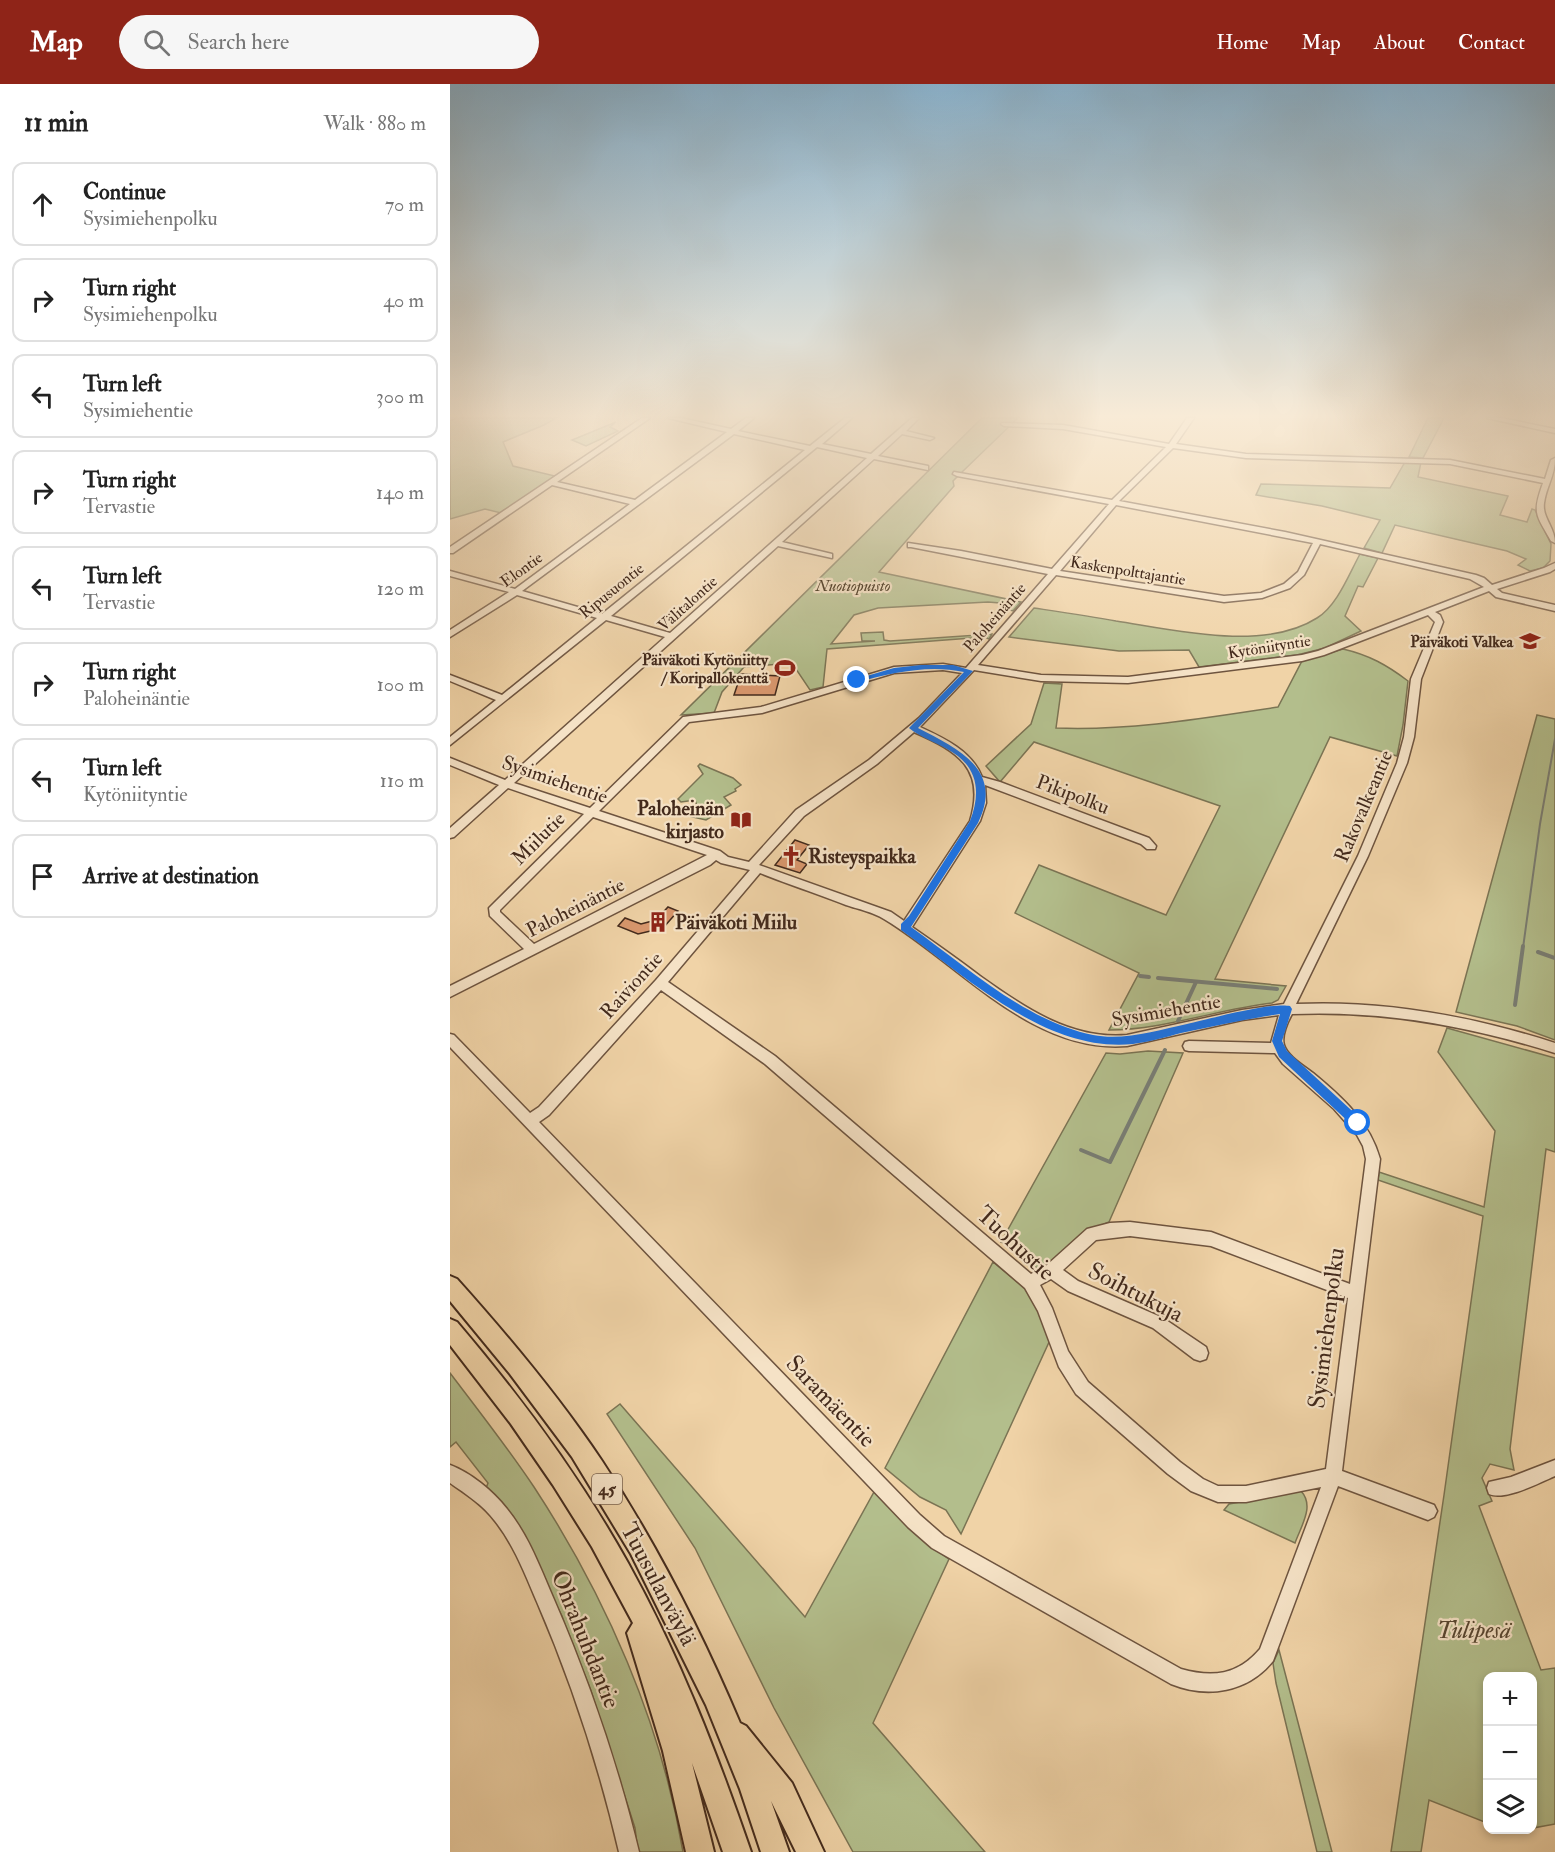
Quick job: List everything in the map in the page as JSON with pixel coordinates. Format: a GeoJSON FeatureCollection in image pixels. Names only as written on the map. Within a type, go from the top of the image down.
{"type":"FeatureCollection","features":[{"type":"Feature","properties":{"kind":"highway","name":"Tuusulanväylä"},"geometry":{"type":"LineString","coordinates":[[450,1286],[548,1406],[580,1450],[650,1564],[693,1648],[724,1717],[761,1809],[775,1852]]}},
{"type":"Feature","properties":{"kind":"highway","name":"Tuusulanväylä"},"geometry":{"type":"LineString","coordinates":[[450,1329],[557,1468],[620,1573],[696,1737],[737,1852]]}},
{"type":"Feature","properties":{"kind":"highway"},"geometry":{"type":"LineString","coordinates":[[620,1573],[676,1750],[700,1852]]}},
{"type":"Feature","properties":{"kind":"highway"},"geometry":{"type":"LineString","coordinates":[[724,1717],[782,1793],[810,1852]]}},
{"type":"Feature","properties":{"kind":"street"},"geometry":{"type":"LineString","coordinates":[[450,551],[526,501]]}},
{"type":"Feature","properties":{"kind":"street"},"geometry":{"type":"LineString","coordinates":[[626,501],[636,503]]}},
{"type":"Feature","properties":{"kind":"street","name":"Elontie"},"geometry":{"type":"LineString","coordinates":[[450,634],[517,591],[639,501]]}},
{"type":"Feature","properties":{"kind":"street","name":"Ripusuontie"},"geometry":{"type":"LineString","coordinates":[[450,742],[747,501]]}},
{"type":"Feature","properties":{"kind":"street","name":"Välitalontie"},"geometry":{"type":"LineString","coordinates":[[450,834],[823,501]]}},
{"type":"Feature","properties":{"kind":"street"},"geometry":{"type":"LineString","coordinates":[[1106,501],[1318,541],[1473,577],[1504,596],[1555,608]]}},
{"type":"Feature","properties":{"kind":"street"},"geometry":{"type":"LineString","coordinates":[[1542,501],[1540,508],[1555,542]]}},
{"type":"Feature","properties":{"kind":"street","name":"Paloheinäntie"},"geometry":{"type":"LineString","coordinates":[[754,867],[800,813],[873,762],[913,728],[971,669],[1114,502]]}},
{"type":"Feature","properties":{"kind":"street","name":"Kaskenpolttajantie"},"geometry":{"type":"LineString","coordinates":[[910,545],[1054,573],[1209,597],[1244,598],[1270,593],[1293,581],[1301,573],[1318,541]]}},
{"type":"Feature","properties":{"kind":"street"},"geometry":{"type":"LineString","coordinates":[[776,543],[829,556]]}},
{"type":"Feature","properties":{"kind":"street","name":"Kytöniityntie"},"geometry":{"type":"LineString","coordinates":[[689,717],[730,715],[762,710],[894,670],[943,667],[1065,680],[1147,679],[1312,656],[1490,588],[1547,570],[1555,565]]}},
{"type":"Feature","properties":{"kind":"street"},"geometry":{"type":"LineString","coordinates":[[450,573],[671,636]]}},
{"type":"Feature","properties":{"kind":"street","name":"Rakovalkeantie"},"geometry":{"type":"LineString","coordinates":[[1287,1009],[1362,856],[1402,763],[1409,737],[1416,679],[1438,622],[1437,617],[1429,611]]}},
{"type":"Feature","properties":{"kind":"street"},"geometry":{"type":"LineString","coordinates":[[450,678],[503,699]]}},
{"type":"Feature","properties":{"kind":"street","name":"Miilutie"},"geometry":{"type":"LineString","coordinates":[[533,950],[494,913],[495,908],[590,811],[689,717]]}},
{"type":"Feature","properties":{"kind":"street"},"geometry":{"type":"LineString","coordinates":[[905,927],[975,821],[980,806],[980,780],[959,753],[913,728]]}},
{"type":"Feature","properties":{"kind":"street","name":"Sysimiehentie"},"geometry":{"type":"LineString","coordinates":[[450,761],[506,784],[716,854],[725,860],[754,867],[879,912],[905,927],[1022,1012],[1043,1023],[1094,1040],[1132,1040],[1238,1016],[1287,1009],[1366,1009],[1422,1015],[1480,1026],[1555,1048]]}},
{"type":"Feature","properties":{"kind":"street","name":"Pikipolku"},"geometry":{"type":"LineString","coordinates":[[980,780],[1145,841],[1151,846]]}},
{"type":"Feature","properties":{"kind":"street","name":"Paloheinäntie"},"geometry":{"type":"LineString","coordinates":[[450,992],[706,862],[716,854]]}},
{"type":"Feature","properties":{"kind":"street","name":"Raiviontie"},"geometry":{"type":"LineString","coordinates":[[529,1122],[544,1111],[660,983],[754,867]]}},
{"type":"Feature","properties":{"kind":"street","name":"Tuohustie"},"geometry":{"type":"LineString","coordinates":[[660,983],[770,1060],[1030,1283],[1047,1308],[1060,1353],[1082,1388],[1174,1468],[1197,1485],[1218,1494],[1246,1494],[1333,1476]]}},
{"type":"Feature","properties":{"kind":"street"},"geometry":{"type":"LineString","coordinates":[[1189,1046],[1278,1048],[1279,1032],[1287,1009]]}},
{"type":"Feature","properties":{"kind":"street","name":"Saramäentie"},"geometry":{"type":"LineString","coordinates":[[450,1039],[906,1513],[938,1542],[1178,1677],[1193,1683],[1211,1684],[1249,1674]]}},
{"type":"Feature","properties":{"kind":"street","name":"Sysimiehenpolku"},"geometry":{"type":"LineString","coordinates":[[1249,1674],[1267,1655],[1333,1476],[1347,1375],[1354,1293],[1372,1166],[1372,1148],[1358,1123],[1288,1060],[1278,1048]]}},
{"type":"Feature","properties":{"kind":"street"},"geometry":{"type":"LineString","coordinates":[[1030,1283],[1052,1270],[1092,1234],[1130,1229],[1211,1239],[1354,1293]]}},
{"type":"Feature","properties":{"kind":"street","name":"Soihtukuja"},"geometry":{"type":"LineString","coordinates":[[1052,1270],[1073,1286],[1158,1323],[1200,1353]]}},
{"type":"Feature","properties":{"kind":"street"},"geometry":{"type":"LineString","coordinates":[[1495,1488],[1511,1485],[1555,1468]]}},
{"type":"Feature","properties":{"kind":"street","name":"Ohrahuhdantie"},"geometry":{"type":"LineString","coordinates":[[450,1473],[487,1500],[503,1517],[532,1571],[579,1684],[606,1765],[629,1852]]}},
{"type":"Feature","properties":{"kind":"street"},"geometry":{"type":"LineString","coordinates":[[1333,1476],[1428,1511]]}},
{"type":"Feature","properties":{"kind":"green space"},"geometry":{"type":"Polygon","coordinates":[[[450,501],[519,501],[501,513],[485,509],[450,519],[450,501]]]}},
{"type":"Feature","properties":{"kind":"green space","name":"Nuotiopuisto"},"geometry":{"type":"Polygon","coordinates":[[[898,501],[941,501],[879,572],[1021,602],[1013,611],[1004,608],[1000,603],[988,602],[878,608],[854,615],[831,644],[875,641],[862,641],[861,633],[883,632],[884,640],[890,641],[992,634],[989,639],[985,637],[827,649],[823,687],[810,690],[792,663],[744,667],[722,692],[714,713],[681,715],[898,501]]]}},
{"type":"Feature","properties":{"kind":"green space"},"geometry":{"type":"Polygon","coordinates":[[[1289,501],[1506,501],[1500,515],[1527,522],[1532,509],[1535,510],[1551,544],[1550,561],[1543,568],[1530,571],[1518,565],[1526,559],[1507,551],[1395,525],[1382,553],[1364,548],[1380,520],[1289,501]]]}},
{"type":"Feature","properties":{"kind":"green space"},"geometry":{"type":"Polygon","coordinates":[[[1360,554],[1378,558],[1363,587],[1358,586],[1345,616],[1361,631],[1325,648],[1297,655],[1199,667],[1189,650],[1119,651],[1009,637],[1034,608],[1218,636],[1271,634],[1296,628],[1324,613],[1342,589],[1360,554]]]}},
{"type":"Feature","properties":{"kind":"green space"},"geometry":{"type":"Polygon","coordinates":[[[1343,649],[1377,661],[1408,681],[1403,725],[1397,756],[1330,737],[1215,979],[1286,986],[1278,1000],[1150,1027],[1109,1030],[1139,973],[1015,913],[1039,865],[1166,915],[1220,806],[1034,742],[1000,782],[986,766],[1031,724],[1044,683],[1062,684],[1056,728],[1112,728],[1167,723],[1278,707],[1302,661],[1343,649]]]}},
{"type":"Feature","properties":{"kind":"green space"},"geometry":{"type":"Polygon","coordinates":[[[1537,715],[1555,719],[1555,1040],[1517,1026],[1456,1012],[1537,715]]]}},
{"type":"Feature","properties":{"kind":"green space"},"geometry":{"type":"Polygon","coordinates":[[[700,764],[733,778],[741,785],[735,789],[736,791],[724,797],[731,805],[706,820],[688,816],[698,809],[695,800],[681,802],[678,799],[703,774],[698,766],[700,764]]]}},
{"type":"Feature","properties":{"kind":"green space","name":"Tulipesä"},"geometry":{"type":"Polygon","coordinates":[[[1447,1028],[1555,1058],[1555,1152],[1546,1149],[1510,1449],[1514,1470],[1490,1464],[1482,1478],[1492,1501],[1479,1506],[1541,1670],[1555,1668],[1555,1824],[1537,1827],[1537,1672],[1483,1672],[1483,1821],[1429,1800],[1421,1852],[1391,1852],[1483,1216],[1378,1180],[1379,1172],[1484,1207],[1495,1131],[1438,1052],[1447,1028]]]}},
{"type":"Feature","properties":{"kind":"green space"},"geometry":{"type":"Polygon","coordinates":[[[1148,1051],[1183,1053],[1109,1222],[1093,1229],[1042,1268],[1032,1267],[1027,1257],[1027,1249],[1018,1244],[1011,1246],[1001,1242],[1106,1053],[1148,1051]]]}},
{"type":"Feature","properties":{"kind":"green space"},"geometry":{"type":"Polygon","coordinates":[[[993,1262],[1032,1294],[1050,1340],[961,1534],[946,1510],[920,1497],[885,1468],[993,1262]]]}},
{"type":"Feature","properties":{"kind":"green space"},"geometry":{"type":"Polygon","coordinates":[[[450,1373],[534,1487],[585,1572],[607,1617],[645,1708],[661,1756],[683,1852],[638,1852],[635,1828],[591,1691],[562,1616],[518,1528],[486,1488],[488,1483],[456,1442],[450,1447],[450,1373]]]}},
{"type":"Feature","properties":{"kind":"green space"},"geometry":{"type":"Polygon","coordinates":[[[620,1404],[805,1617],[874,1492],[919,1536],[949,1559],[873,1723],[985,1852],[853,1852],[774,1708],[695,1548],[607,1414],[620,1404]]]}},
{"type":"Feature","properties":{"kind":"green space"},"geometry":{"type":"Polygon","coordinates":[[[1301,1491],[1307,1503],[1307,1510],[1295,1543],[1224,1510],[1229,1504],[1301,1491]]]}},
{"type":"Feature","properties":{"kind":"green space"},"geometry":{"type":"Polygon","coordinates":[[[1279,1650],[1332,1852],[1317,1852],[1276,1683],[1273,1663],[1279,1650]]]}},
{"type":"Feature","properties":{"kind":"building"},"geometry":{"type":"Polygon","coordinates":[[[741,674],[780,676],[775,695],[734,695],[741,674]]]}},
{"type":"Feature","properties":{"kind":"building","name":"Risteyspaikka"},"geometry":{"type":"Polygon","coordinates":[[[795,840],[809,845],[797,860],[807,864],[800,873],[775,865],[795,840]]]}},
{"type":"Feature","properties":{"kind":"building","name":"Päiväkoti Miilu"},"geometry":{"type":"Polygon","coordinates":[[[668,907],[678,911],[663,928],[638,934],[618,926],[625,918],[641,924],[656,920],[668,907]]]}},
{"type":"Feature","properties":{"kind":"waterway"},"geometry":{"type":"LineString","coordinates":[[1523,948],[1540,824],[1555,739]]}},
{"type":"Feature","properties":{"kind":"waterway"},"geometry":{"type":"LineString","coordinates":[[1515,1005],[1523,946]]}},
{"type":"Feature","properties":{"kind":"waterway"},"geometry":{"type":"LineString","coordinates":[[1538,952],[1555,958]]}},
{"type":"Feature","properties":{"kind":"waterway"},"geometry":{"type":"LineString","coordinates":[[1140,976],[1149,977]]}},
{"type":"Feature","properties":{"kind":"waterway"},"geometry":{"type":"LineString","coordinates":[[1158,978],[1277,989]]}},
{"type":"Feature","properties":{"kind":"waterway"},"geometry":{"type":"LineString","coordinates":[[1178,1021],[1196,982]]}},
{"type":"Feature","properties":{"kind":"waterway"},"geometry":{"type":"LineString","coordinates":[[1081,1150],[1110,1162],[1165,1050]]}},
{"type":"Feature","properties":{"kind":"place","name":"Päiväkoti Valkea"},"geometry":{"type":"Point","coordinates":[1530,641]}},
{"type":"Feature","properties":{"kind":"place","name":"Päiväkoti Kytöniitty / Koripallokenttä"},"geometry":{"type":"Point","coordinates":[785,668]}},
{"type":"Feature","properties":{"kind":"place","name":"Paloheinän kirjasto"},"geometry":{"type":"Point","coordinates":[741,820]}},
{"type":"Feature","properties":{"kind":"place","name":"Risteyspaikka"},"geometry":{"type":"Point","coordinates":[791,856]}},
{"type":"Feature","properties":{"kind":"place","name":"Päiväkoti Miilu"},"geometry":{"type":"Point","coordinates":[658,922]}},
{"type":"Feature","properties":{"kind":"route"},"geometry":{"type":"LineString","coordinates":[[857,680],[894,670],[921,667],[953,667],[969,671],[913,728],[966,758],[980,780],[982,793],[980,806],[975,821],[913,919],[905,927],[1022,1012],[1043,1023],[1094,1040],[1132,1040],[1238,1016],[1287,1009],[1279,1032],[1278,1048],[1288,1060],[1358,1123]]}}]}
